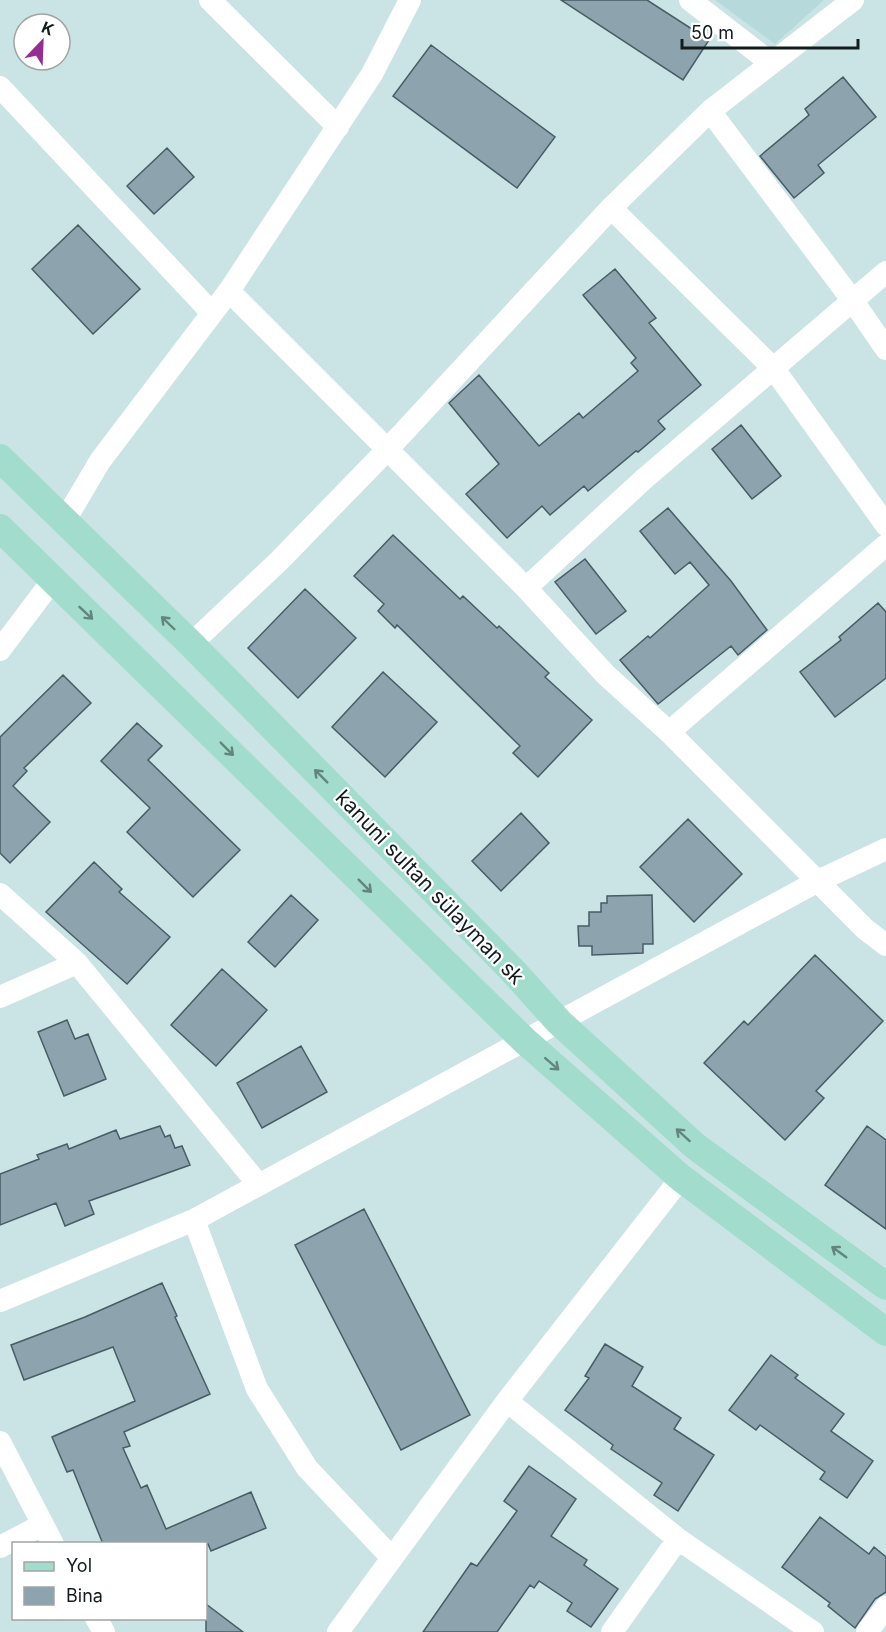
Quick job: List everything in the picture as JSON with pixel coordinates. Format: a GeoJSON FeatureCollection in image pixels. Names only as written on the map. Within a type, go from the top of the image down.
{"type":"FeatureCollection","features":[{"type":"Feature","properties":{"kind":"main road","name":"kanuni sultan sülayman sk"},"geometry":{"type":"LineString","coordinates":[[0,458],[191,644],[511,969],[560,1022],[694,1146],[886,1286]]}},
{"type":"Feature","properties":{"kind":"main road"},"geometry":{"type":"LineString","coordinates":[[0,528],[525,1041],[681,1178],[886,1332]]}},
{"type":"Feature","properties":{"kind":"street"},"geometry":{"type":"LineString","coordinates":[[210,0],[338,127]]}},
{"type":"Feature","properties":{"kind":"street"},"geometry":{"type":"LineString","coordinates":[[64,522],[100,461],[229,291],[338,127],[372,74],[410,0]]}},
{"type":"Feature","properties":{"kind":"street"},"geometry":{"type":"LineString","coordinates":[[690,0],[771,63]]}},
{"type":"Feature","properties":{"kind":"street"},"geometry":{"type":"LineString","coordinates":[[191,644],[279,561],[387,450],[611,208],[710,111],[853,0]]}},
{"type":"Feature","properties":{"kind":"street"},"geometry":{"type":"LineString","coordinates":[[0,87],[212,313]]}},
{"type":"Feature","properties":{"kind":"street"},"geometry":{"type":"LineString","coordinates":[[710,111],[853,301],[886,350]]}},
{"type":"Feature","properties":{"kind":"street"},"geometry":{"type":"LineString","coordinates":[[611,208],[774,369],[886,525]]}},
{"type":"Feature","properties":{"kind":"street"},"geometry":{"type":"LineString","coordinates":[[526,588],[644,479],[886,272]]}},
{"type":"Feature","properties":{"kind":"street"},"geometry":{"type":"LineString","coordinates":[[229,291],[526,588],[606,675],[669,732],[865,929],[886,945]]}},
{"type":"Feature","properties":{"kind":"street"},"geometry":{"type":"LineString","coordinates":[[669,732],[886,545]]}},
{"type":"Feature","properties":{"kind":"street"},"geometry":{"type":"LineString","coordinates":[[0,650],[52,581]]}},
{"type":"Feature","properties":{"kind":"street"},"geometry":{"type":"LineString","coordinates":[[0,1301],[194,1220],[818,881],[886,849]]}},
{"type":"Feature","properties":{"kind":"street"},"geometry":{"type":"LineString","coordinates":[[0,894],[77,963],[258,1184]]}},
{"type":"Feature","properties":{"kind":"street"},"geometry":{"type":"LineString","coordinates":[[0,997],[77,963]]}},
{"type":"Feature","properties":{"kind":"street"},"geometry":{"type":"LineString","coordinates":[[338,1632],[507,1401],[681,1178]]}},
{"type":"Feature","properties":{"kind":"street"},"geometry":{"type":"LineString","coordinates":[[194,1220],[257,1389],[307,1468],[391,1557]]}},
{"type":"Feature","properties":{"kind":"street"},"geometry":{"type":"LineString","coordinates":[[507,1401],[678,1539],[813,1632]]}},
{"type":"Feature","properties":{"kind":"street"},"geometry":{"type":"LineString","coordinates":[[0,1442],[48,1534],[18,1542]]}},
{"type":"Feature","properties":{"kind":"street"},"geometry":{"type":"LineString","coordinates":[[612,1632],[678,1539]]}},
{"type":"Feature","properties":{"kind":"street"},"geometry":{"type":"LineString","coordinates":[[867,1632],[886,1607]]}},
{"type":"Feature","properties":{"kind":"shaded area"},"geometry":{"type":"Polygon","coordinates":[[[715,0],[824,0],[775,44],[715,0]]]}},
{"type":"Feature","properties":{"kind":"building"},"geometry":{"type":"Polygon","coordinates":[[[561,0],[647,0],[709,40],[683,80],[561,0]]]}},
{"type":"Feature","properties":{"kind":"building"},"geometry":{"type":"Polygon","coordinates":[[[431,45],[555,137],[517,188],[393,96],[431,45]]]}},
{"type":"Feature","properties":{"kind":"building"},"geometry":{"type":"Polygon","coordinates":[[[843,77],[876,117],[818,165],[824,173],[794,198],[760,156],[809,115],[805,109],[843,77]]]}},
{"type":"Feature","properties":{"kind":"building"},"geometry":{"type":"Polygon","coordinates":[[[167,148],[194,177],[154,214],[127,186],[167,148]]]}},
{"type":"Feature","properties":{"kind":"building"},"geometry":{"type":"Polygon","coordinates":[[[78,225],[140,289],[93,334],[32,269],[78,225]]]}},
{"type":"Feature","properties":{"kind":"building"},"geometry":{"type":"Polygon","coordinates":[[[615,269],[656,318],[649,323],[701,385],[658,421],[665,429],[638,452],[636,451],[588,491],[584,486],[550,515],[542,506],[507,538],[466,494],[499,464],[449,403],[479,375],[539,446],[579,413],[583,418],[638,371],[631,363],[636,358],[583,295],[615,269]]]}},
{"type":"Feature","properties":{"kind":"building"},"geometry":{"type":"Polygon","coordinates":[[[741,425],[781,476],[752,499],[712,449],[741,425]]]}},
{"type":"Feature","properties":{"kind":"building"},"geometry":{"type":"Polygon","coordinates":[[[668,508],[731,581],[767,630],[738,655],[731,646],[658,704],[620,660],[648,636],[650,638],[709,585],[690,562],[675,574],[640,531],[668,508]]]}},
{"type":"Feature","properties":{"kind":"building"},"geometry":{"type":"Polygon","coordinates":[[[393,535],[460,599],[463,596],[497,628],[499,626],[549,673],[545,677],[592,720],[538,777],[513,753],[520,746],[397,625],[395,628],[378,611],[384,604],[354,576],[393,535]]]}},
{"type":"Feature","properties":{"kind":"building"},"geometry":{"type":"Polygon","coordinates":[[[585,559],[626,611],[596,634],[555,582],[585,559]]]}},
{"type":"Feature","properties":{"kind":"building"},"geometry":{"type":"Polygon","coordinates":[[[305,589],[356,638],[298,698],[248,648],[305,589]]]}},
{"type":"Feature","properties":{"kind":"building"},"geometry":{"type":"Polygon","coordinates":[[[878,603],[886,612],[886,678],[835,717],[800,672],[841,640],[839,637],[878,603]]]}},
{"type":"Feature","properties":{"kind":"building"},"geometry":{"type":"Polygon","coordinates":[[[383,672],[437,722],[385,777],[332,727],[383,672]]]}},
{"type":"Feature","properties":{"kind":"building"},"geometry":{"type":"Polygon","coordinates":[[[63,675],[91,703],[24,768],[27,771],[13,786],[50,822],[10,863],[0,853],[0,737],[63,675]]]}},
{"type":"Feature","properties":{"kind":"building"},"geometry":{"type":"Polygon","coordinates":[[[137,723],[162,746],[148,760],[240,850],[193,897],[127,832],[150,808],[101,761],[137,723]]]}},
{"type":"Feature","properties":{"kind":"building"},"geometry":{"type":"Polygon","coordinates":[[[521,813],[549,843],[501,891],[472,861],[521,813]]]}},
{"type":"Feature","properties":{"kind":"building"},"geometry":{"type":"Polygon","coordinates":[[[688,819],[742,874],[694,922],[640,867],[688,819]]]}},
{"type":"Feature","properties":{"kind":"building"},"geometry":{"type":"Polygon","coordinates":[[[94,862],[122,889],[119,892],[170,937],[127,984],[46,912],[94,862]]]}},
{"type":"Feature","properties":{"kind":"building"},"geometry":{"type":"Polygon","coordinates":[[[291,895],[318,920],[275,967],[248,942],[291,895]]]}},
{"type":"Feature","properties":{"kind":"building"},"geometry":{"type":"Polygon","coordinates":[[[652,895],[653,944],[643,944],[643,953],[592,955],[592,946],[579,946],[578,926],[589,926],[589,912],[601,912],[601,903],[607,903],[607,896],[652,895]]]}},
{"type":"Feature","properties":{"kind":"building"},"geometry":{"type":"Polygon","coordinates":[[[815,955],[883,1021],[816,1091],[824,1098],[785,1140],[704,1063],[744,1021],[748,1025],[815,955]]]}},
{"type":"Feature","properties":{"kind":"building"},"geometry":{"type":"Polygon","coordinates":[[[222,969],[267,1010],[216,1066],[171,1025],[222,969]]]}},
{"type":"Feature","properties":{"kind":"building"},"geometry":{"type":"Polygon","coordinates":[[[67,1020],[75,1039],[88,1034],[106,1079],[64,1096],[38,1032],[67,1020]]]}},
{"type":"Feature","properties":{"kind":"building"},"geometry":{"type":"Polygon","coordinates":[[[301,1046],[327,1092],[262,1128],[237,1083],[301,1046]]]}},
{"type":"Feature","properties":{"kind":"building"},"geometry":{"type":"Polygon","coordinates":[[[160,1126],[165,1137],[170,1135],[175,1148],[182,1146],[190,1165],[89,1201],[94,1214],[65,1226],[56,1203],[0,1225],[0,1174],[39,1159],[37,1155],[67,1144],[69,1149],[116,1130],[120,1139],[160,1126]]]}},
{"type":"Feature","properties":{"kind":"building"},"geometry":{"type":"Polygon","coordinates":[[[867,1126],[886,1140],[886,1229],[825,1185],[867,1126]]]}},
{"type":"Feature","properties":{"kind":"building"},"geometry":{"type":"Polygon","coordinates":[[[364,1209],[470,1415],[401,1450],[295,1245],[364,1209]]]}},
{"type":"Feature","properties":{"kind":"building"},"geometry":{"type":"Polygon","coordinates":[[[162,1283],[210,1394],[124,1432],[130,1446],[123,1448],[141,1488],[147,1485],[166,1529],[251,1492],[266,1528],[211,1551],[207,1542],[102,1542],[73,1470],[67,1472],[52,1437],[135,1401],[113,1347],[24,1380],[11,1345],[85,1317],[162,1283]]]}},
{"type":"Feature","properties":{"kind":"building"},"geometry":{"type":"Polygon","coordinates":[[[605,1344],[643,1367],[632,1386],[681,1418],[674,1429],[714,1455],[678,1511],[654,1495],[662,1483],[611,1449],[613,1445],[565,1410],[589,1378],[585,1376],[605,1344]]]}},
{"type":"Feature","properties":{"kind":"building"},"geometry":{"type":"Polygon","coordinates":[[[771,1355],[798,1375],[795,1378],[844,1414],[831,1431],[873,1461],[847,1498],[820,1479],[825,1472],[760,1425],[756,1430],[729,1410],[771,1355]]]}},
{"type":"Feature","properties":{"kind":"building"},"geometry":{"type":"Polygon","coordinates":[[[529,1466],[576,1499],[551,1536],[587,1560],[584,1565],[618,1589],[591,1627],[567,1611],[572,1603],[539,1581],[534,1588],[530,1585],[497,1632],[423,1632],[471,1563],[477,1566],[517,1511],[504,1501],[529,1466]]]}},
{"type":"Feature","properties":{"kind":"building"},"geometry":{"type":"Polygon","coordinates":[[[820,1517],[869,1554],[874,1547],[886,1557],[886,1592],[875,1599],[855,1628],[828,1606],[830,1603],[782,1567],[820,1517]]]}},
{"type":"Feature","properties":{"kind":"building"},"geometry":{"type":"Polygon","coordinates":[[[207,1605],[243,1632],[206,1632],[207,1605]]]}}]}
